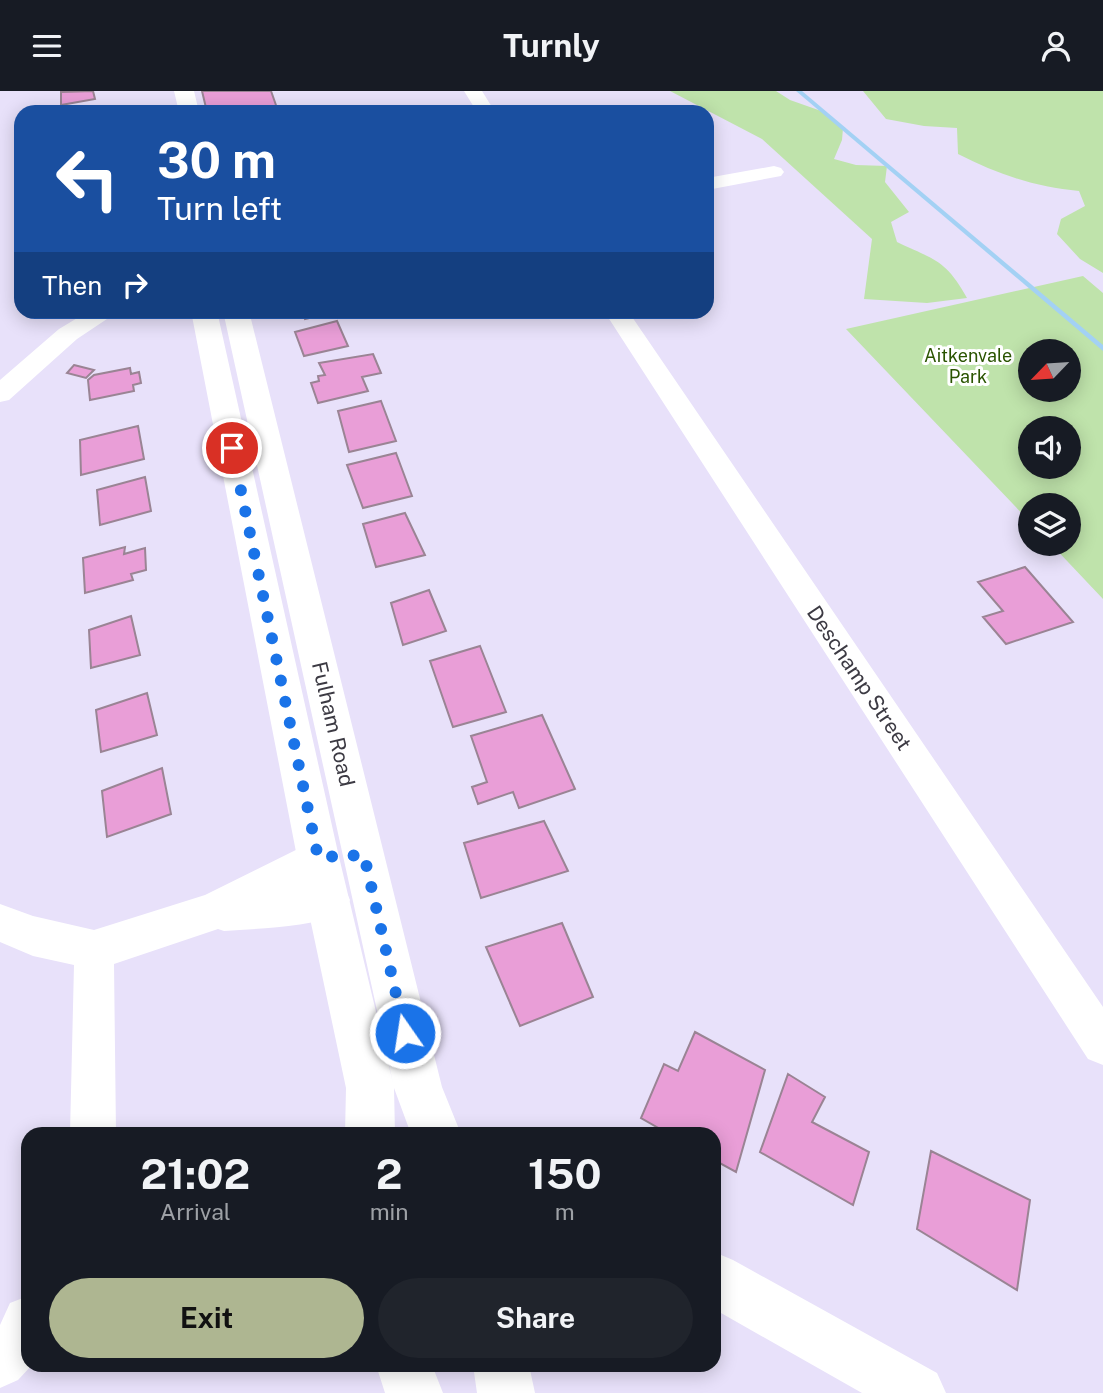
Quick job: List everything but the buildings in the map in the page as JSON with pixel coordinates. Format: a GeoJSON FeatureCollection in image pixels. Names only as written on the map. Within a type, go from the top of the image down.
{"type":"FeatureCollection","features":[{"type":"Feature","properties":{"kind":"street"},"geometry":{"type":"LineString","coordinates":[[714,183],[774,172]]}},
{"type":"Feature","properties":{"kind":"street"},"geometry":{"type":"LineString","coordinates":[[0,394],[68,334],[93,319]]}},
{"type":"Feature","properties":{"kind":"street","name":"Fulham Road"},"geometry":{"type":"LineString","coordinates":[[206,319],[318,857],[330,900],[370,1088],[370,1127]]}},
{"type":"Feature","properties":{"kind":"street","name":"Fulham Road"},"geometry":{"type":"LineString","coordinates":[[238,319],[418,1087],[433,1127]]}},
{"type":"Feature","properties":{"kind":"street","name":"Deschamp Street"},"geometry":{"type":"LineString","coordinates":[[620,319],[1103,1044]]}},
{"type":"Feature","properties":{"kind":"street"},"geometry":{"type":"LineString","coordinates":[[0,923],[33,936],[94,950],[213,912],[318,857],[364,855]]}},
{"type":"Feature","properties":{"kind":"street"},"geometry":{"type":"LineString","coordinates":[[213,912],[373,897]]}},
{"type":"Feature","properties":{"kind":"street"},"geometry":{"type":"LineString","coordinates":[[93,1127],[94,950]]}},
{"type":"Feature","properties":{"kind":"street"},"geometry":{"type":"LineString","coordinates":[[721,1283],[917,1393]]}},
{"type":"Feature","properties":{"kind":"street"},"geometry":{"type":"LineString","coordinates":[[0,1362],[21,1338]]}},
{"type":"Feature","properties":{"kind":"street"},"geometry":{"type":"LineString","coordinates":[[406,1372],[414,1393]]}},
{"type":"Feature","properties":{"kind":"street"},"geometry":{"type":"LineString","coordinates":[[502,1372],[506,1393]]}},
{"type":"Feature","properties":{"kind":"green space"},"geometry":{"type":"Polygon","coordinates":[[[670,91],[776,91],[790,100],[824,112],[843,128],[842,140],[834,159],[856,165],[887,166],[885,182],[909,212],[891,222],[897,242],[946,268],[967,298],[927,303],[864,299],[872,239],[762,139],[714,114],[714,105],[697,105],[670,91]]]}},
{"type":"Feature","properties":{"kind":"green space"},"geometry":{"type":"Polygon","coordinates":[[[863,91],[1103,91],[1103,273],[1080,259],[1057,234],[1061,219],[1085,206],[1079,191],[1032,183],[973,161],[958,154],[957,128],[924,126],[886,119],[863,91]]]}},
{"type":"Feature","properties":{"kind":"green space","name":"Aitkenvale Park"},"geometry":{"type":"Polygon","coordinates":[[[1083,276],[1103,293],[1103,599],[1062,556],[1081,556],[1081,493],[1018,493],[1018,509],[846,329],[1083,276]]]}},
{"type":"Feature","properties":{"kind":"waterway"},"geometry":{"type":"LineString","coordinates":[[799,91],[1103,349]]}},
{"type":"Feature","properties":{"kind":"route"},"geometry":{"type":"LineString","coordinates":[[232,448],[318,857],[364,855],[405,1033]]}}]}
